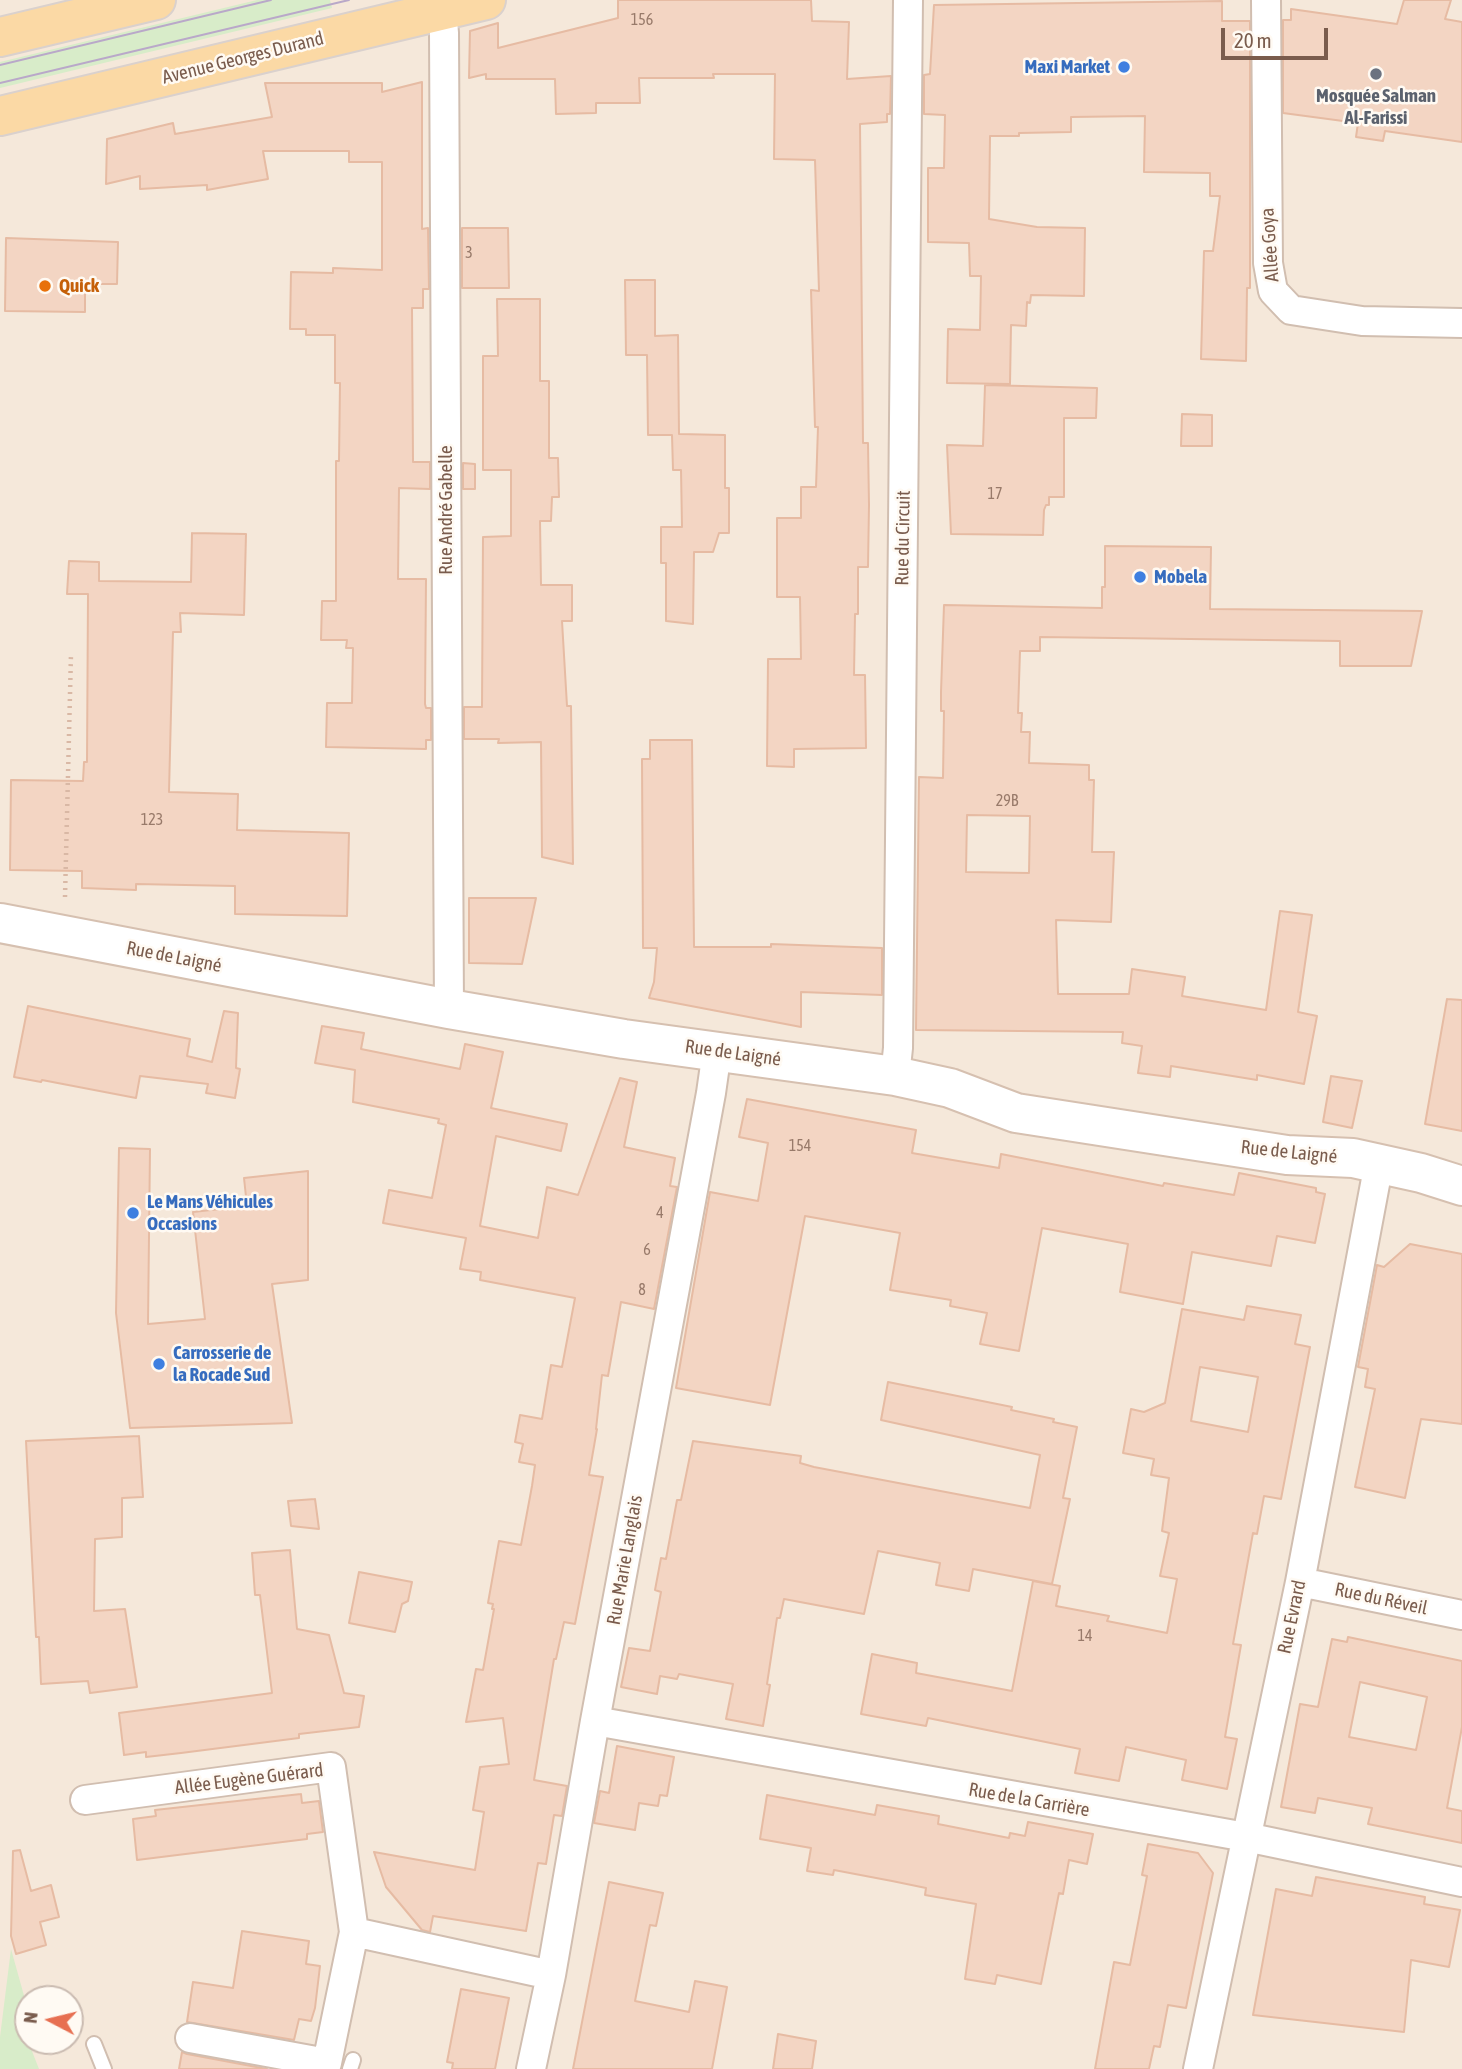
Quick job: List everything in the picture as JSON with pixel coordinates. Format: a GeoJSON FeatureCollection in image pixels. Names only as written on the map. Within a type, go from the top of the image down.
{"type":"FeatureCollection","features":[{"type":"Feature","properties":{"kind":"main road"},"geometry":{"type":"LineString","coordinates":[[0,37],[156,0]]}},
{"type":"Feature","properties":{"kind":"main road","name":"Avenue Georges Durand"},"geometry":{"type":"LineString","coordinates":[[0,116],[486,0]]}},
{"type":"Feature","properties":{"kind":"street","name":"Rue du Circuit"},"geometry":{"type":"LineString","coordinates":[[895,1076],[898,1034],[908,0]]}},
{"type":"Feature","properties":{"kind":"street","name":"Allée Goya"},"geometry":{"type":"LineString","coordinates":[[1266,0],[1268,263],[1273,291],[1291,310],[1362,321],[1462,323]]}},
{"type":"Feature","properties":{"kind":"street","name":"Rue André Gabelle"},"geometry":{"type":"LineString","coordinates":[[442,11],[449,1009]]}},
{"type":"Feature","properties":{"kind":"street","name":"Rue de Laigné"},"geometry":{"type":"LineString","coordinates":[[0,923],[449,1009],[624,1039],[895,1076],[950,1088],[1016,1113],[1287,1155],[1353,1158],[1462,1186]]}},
{"type":"Feature","properties":{"kind":"street","name":"Rue Marie Langlais"},"geometry":{"type":"LineString","coordinates":[[531,2069],[551,1975],[717,1051]]}},
{"type":"Feature","properties":{"kind":"street","name":"Rue Evrard"},"geometry":{"type":"LineString","coordinates":[[1198,2069],[1300,1582],[1379,1163]]}},
{"type":"Feature","properties":{"kind":"street","name":"Rue du Réveil"},"geometry":{"type":"LineString","coordinates":[[1300,1582],[1462,1615]]}},
{"type":"Feature","properties":{"kind":"street","name":"Rue de la Carrière"},"geometry":{"type":"LineString","coordinates":[[595,1721],[1246,1837],[1462,1882]]}},
{"type":"Feature","properties":{"kind":"street","name":"Allée Eugène Guérard"},"geometry":{"type":"LineString","coordinates":[[85,1800],[331,1767],[354,1932],[327,2063],[190,2038]]}},
{"type":"Feature","properties":{"kind":"street"},"geometry":{"type":"LineString","coordinates":[[354,1932],[551,1975]]}},
{"type":"Feature","properties":{"kind":"lane"},"geometry":{"type":"LineString","coordinates":[[94,2044],[104,2069]]}},
{"type":"Feature","properties":{"kind":"path"},"geometry":{"type":"LineString","coordinates":[[64,936],[71,654]]}},
{"type":"Feature","properties":{"kind":"shaded area"},"geometry":{"type":"Polygon","coordinates":[[[0,0],[1462,0],[1462,2069],[0,2069],[0,0]]]}},
{"type":"Feature","properties":{"kind":"green space"},"geometry":{"type":"Polygon","coordinates":[[[257,0],[330,0],[332,8],[0,88],[0,62],[257,0]]]}},
{"type":"Feature","properties":{"kind":"green space"},"geometry":{"type":"Polygon","coordinates":[[[11,1949],[21,1985],[14,1985],[14,2055],[34,2055],[39,2069],[0,2069],[0,2037],[11,1949]]]}},
{"type":"Feature","properties":{"kind":"building"},"geometry":{"type":"Polygon","coordinates":[[[618,0],[811,0],[812,21],[849,22],[847,79],[891,76],[890,114],[887,114],[887,122],[860,124],[863,443],[868,443],[869,505],[868,567],[858,567],[854,675],[865,675],[866,748],[794,749],[794,767],[767,766],[768,659],[801,659],[800,597],[777,597],[777,518],[801,518],[801,487],[816,487],[818,427],[815,427],[811,290],[819,291],[815,160],[774,159],[775,74],[713,74],[714,78],[639,78],[640,103],[596,103],[596,113],[556,114],[555,79],[486,79],[486,74],[469,78],[470,31],[498,23],[498,48],[618,18],[618,0]]]}},
{"type":"Feature","properties":{"kind":"building","name":"Mosquée Salman Al-Farissi"},"geometry":{"type":"Polygon","coordinates":[[[1404,0],[1451,0],[1445,19],[1462,22],[1462,142],[1385,131],[1383,141],[1356,137],[1358,123],[1283,113],[1283,20],[1291,20],[1291,9],[1397,24],[1404,0]]]}},
{"type":"Feature","properties":{"kind":"building"},"geometry":{"type":"Polygon","coordinates":[[[1222,1],[1222,21],[1250,21],[1250,288],[1247,288],[1246,361],[1201,359],[1204,251],[1213,251],[1220,196],[1210,196],[1210,173],[1144,172],[1145,116],[1071,117],[1071,132],[990,136],[989,219],[1037,227],[1085,228],[1084,296],[1031,295],[1030,303],[1027,302],[1026,326],[1011,325],[1010,384],[947,383],[948,329],[980,330],[981,276],[970,276],[969,243],[928,242],[928,168],[944,168],[945,115],[924,114],[924,75],[930,74],[934,5],[1222,1]]]}},
{"type":"Feature","properties":{"kind":"building"},"geometry":{"type":"Polygon","coordinates":[[[422,82],[422,229],[428,228],[429,289],[423,289],[423,308],[412,308],[413,462],[430,462],[430,489],[399,488],[398,579],[426,579],[425,704],[426,708],[431,708],[431,740],[426,740],[426,749],[326,747],[327,703],[352,703],[353,648],[346,648],[347,640],[321,640],[322,601],[336,601],[336,461],[339,461],[340,383],[335,383],[335,335],[306,335],[306,329],[290,329],[291,272],[333,273],[333,268],[382,270],[382,162],[349,162],[349,151],[263,151],[268,179],[207,190],[207,185],[140,189],[140,176],[106,184],[107,139],[173,123],[175,134],[272,117],[265,83],[382,83],[382,92],[422,82]]]}},
{"type":"Feature","properties":{"kind":"building"},"geometry":{"type":"Polygon","coordinates":[[[462,228],[508,228],[509,288],[462,288],[462,228]]]}},
{"type":"Feature","properties":{"kind":"building","name":"Quick"},"geometry":{"type":"Polygon","coordinates":[[[6,238],[118,242],[117,284],[85,284],[85,312],[5,311],[6,238]]]}},
{"type":"Feature","properties":{"kind":"building"},"geometry":{"type":"Polygon","coordinates":[[[625,280],[655,280],[655,336],[678,335],[679,434],[725,435],[725,488],[729,488],[729,533],[719,533],[713,552],[694,552],[693,624],[666,621],[666,563],[661,563],[661,527],[682,527],[681,470],[673,470],[672,435],[648,435],[647,355],[626,355],[625,280]]]}},
{"type":"Feature","properties":{"kind":"building"},"geometry":{"type":"Polygon","coordinates":[[[497,299],[540,299],[540,381],[549,381],[549,458],[558,458],[559,497],[552,497],[551,521],[540,521],[541,585],[572,585],[572,621],[562,621],[567,706],[571,706],[573,864],[542,857],[541,742],[498,743],[499,739],[464,739],[464,707],[482,707],[483,537],[511,536],[511,470],[483,470],[483,356],[498,356],[497,299]]]}},
{"type":"Feature","properties":{"kind":"building"},"geometry":{"type":"Polygon","coordinates":[[[985,385],[1097,388],[1096,418],[1064,418],[1064,497],[1049,497],[1049,505],[1046,505],[1044,510],[1043,535],[951,534],[947,445],[983,446],[985,385]]]}},
{"type":"Feature","properties":{"kind":"building"},"geometry":{"type":"Polygon","coordinates":[[[1182,414],[1212,415],[1212,446],[1181,446],[1182,414]]]}},
{"type":"Feature","properties":{"kind":"building"},"geometry":{"type":"Polygon","coordinates":[[[463,463],[475,464],[475,489],[463,489],[463,463]]]}},
{"type":"Feature","properties":{"kind":"building"},"geometry":{"type":"Polygon","coordinates":[[[192,533],[246,534],[244,615],[180,613],[181,632],[173,632],[169,792],[238,794],[237,830],[349,833],[347,916],[235,914],[235,886],[136,884],[136,890],[82,888],[82,871],[10,870],[11,780],[83,781],[84,762],[87,762],[88,594],[67,594],[69,561],[99,562],[99,581],[191,582],[192,533]]]}},
{"type":"Feature","properties":{"kind":"building"},"geometry":{"type":"Polygon","coordinates":[[[1105,546],[1211,547],[1210,609],[1422,611],[1411,666],[1340,666],[1340,641],[1040,637],[1040,651],[1020,651],[1018,713],[1022,713],[1021,732],[1030,732],[1029,763],[1089,765],[1089,780],[1094,780],[1092,852],[1114,852],[1111,922],[1056,920],[1058,994],[1129,994],[1132,969],[1185,977],[1182,996],[1266,1010],[1280,911],[1312,915],[1298,1012],[1317,1016],[1304,1084],[1257,1075],[1257,1080],[1171,1066],[1170,1077],[1138,1073],[1142,1046],[1122,1043],[1123,1032],[916,1030],[919,777],[943,778],[944,711],[941,711],[941,692],[944,605],[1102,608],[1102,587],[1105,587],[1105,546]],[[967,815],[966,872],[1029,873],[1030,816],[967,815]]]}},
{"type":"Feature","properties":{"kind":"building"},"geometry":{"type":"Polygon","coordinates":[[[650,740],[692,740],[694,947],[771,947],[771,944],[882,948],[882,995],[801,992],[801,1027],[649,998],[654,982],[657,948],[643,948],[642,759],[650,759],[650,740]]]}},
{"type":"Feature","properties":{"kind":"building"},"geometry":{"type":"Polygon","coordinates":[[[469,898],[536,898],[522,964],[469,963],[469,898]]]}},
{"type":"Feature","properties":{"kind":"building"},"geometry":{"type":"Polygon","coordinates":[[[1447,999],[1462,1000],[1462,1131],[1425,1124],[1447,999]]]}},
{"type":"Feature","properties":{"kind":"building"},"geometry":{"type":"Polygon","coordinates":[[[28,1006],[190,1039],[187,1056],[212,1062],[224,1011],[238,1013],[236,1068],[240,1069],[235,1098],[206,1093],[208,1084],[140,1076],[136,1098],[14,1077],[28,1006]]]}},
{"type":"Feature","properties":{"kind":"building"},"geometry":{"type":"Polygon","coordinates":[[[322,1026],[364,1033],[361,1049],[460,1069],[465,1044],[503,1052],[491,1108],[567,1124],[561,1151],[496,1136],[480,1226],[538,1238],[547,1187],[578,1195],[620,1078],[637,1082],[624,1147],[675,1158],[670,1186],[677,1187],[654,1309],[621,1302],[608,1376],[602,1375],[589,1475],[603,1477],[575,1624],[564,1622],[554,1659],[534,1780],[567,1786],[562,1816],[554,1815],[546,1864],[538,1863],[526,1931],[433,1916],[430,1932],[422,1930],[386,1887],[374,1852],[475,1870],[484,1812],[473,1810],[480,1767],[509,1764],[503,1718],[466,1722],[476,1669],[483,1670],[494,1609],[493,1604],[488,1603],[499,1541],[521,1545],[532,1486],[535,1465],[519,1462],[523,1444],[515,1442],[520,1415],[542,1419],[551,1365],[562,1367],[575,1298],[480,1280],[481,1272],[460,1269],[466,1238],[383,1223],[389,1190],[432,1198],[446,1125],[438,1123],[439,1119],[353,1102],[355,1070],[315,1063],[322,1026]]]}},
{"type":"Feature","properties":{"kind":"building"},"geometry":{"type":"Polygon","coordinates":[[[1331,1076],[1362,1081],[1352,1128],[1323,1122],[1331,1076]]]}},
{"type":"Feature","properties":{"kind":"building"},"geometry":{"type":"Polygon","coordinates":[[[747,1099],[916,1130],[912,1153],[999,1168],[1001,1154],[1163,1186],[1164,1183],[1234,1195],[1239,1173],[1316,1188],[1316,1192],[1325,1194],[1315,1243],[1277,1236],[1271,1266],[1192,1252],[1183,1304],[1120,1292],[1128,1244],[1042,1228],[1019,1351],[980,1344],[987,1313],[950,1306],[951,1300],[890,1290],[900,1233],[805,1216],[770,1405],[676,1388],[710,1192],[758,1201],[768,1143],[739,1137],[747,1099]]]}},
{"type":"Feature","properties":{"kind":"building"},"geometry":{"type":"Polygon","coordinates":[[[119,1148],[150,1149],[148,1324],[205,1319],[193,1212],[247,1206],[244,1178],[308,1171],[308,1280],[272,1284],[292,1423],[130,1428],[116,1313],[119,1148]]]}},
{"type":"Feature","properties":{"kind":"building"},"geometry":{"type":"Polygon","coordinates":[[[1410,1244],[1462,1254],[1462,1424],[1421,1419],[1405,1498],[1355,1487],[1375,1389],[1365,1387],[1368,1369],[1358,1367],[1377,1265],[1384,1267],[1410,1244]]]}},
{"type":"Feature","properties":{"kind":"building"},"geometry":{"type":"Polygon","coordinates":[[[1247,1306],[1301,1315],[1295,1344],[1310,1347],[1281,1499],[1264,1496],[1257,1534],[1253,1533],[1233,1644],[1241,1645],[1225,1737],[1237,1739],[1227,1789],[1182,1780],[1186,1760],[1126,1747],[1119,1781],[1075,1773],[1080,1749],[928,1718],[926,1726],[861,1714],[872,1654],[917,1663],[916,1673],[1012,1691],[1033,1581],[1060,1586],[1056,1606],[1109,1616],[1107,1621],[1167,1633],[1177,1579],[1160,1576],[1169,1533],[1162,1531],[1169,1478],[1151,1475],[1154,1459],[1123,1453],[1131,1409],[1144,1412],[1165,1403],[1182,1309],[1244,1320],[1247,1306]],[[1200,1367],[1191,1421],[1248,1432],[1258,1377],[1200,1367]]]}},
{"type":"Feature","properties":{"kind":"building"},"geometry":{"type":"Polygon","coordinates":[[[888,1382],[1012,1407],[1011,1410],[1077,1427],[1063,1498],[1070,1499],[1052,1584],[973,1569],[969,1591],[936,1585],[940,1563],[878,1551],[864,1614],[784,1599],[780,1618],[777,1618],[763,1726],[726,1719],[733,1684],[679,1674],[677,1679],[660,1676],[657,1694],[621,1687],[629,1648],[650,1651],[661,1592],[655,1590],[661,1558],[666,1559],[677,1500],[681,1500],[693,1441],[801,1456],[800,1463],[814,1467],[1030,1508],[1040,1455],[881,1420],[888,1382]]]}},
{"type":"Feature","properties":{"kind":"building"},"geometry":{"type":"Polygon","coordinates":[[[139,1436],[143,1497],[122,1498],[122,1537],[95,1539],[94,1611],[125,1609],[137,1687],[90,1693],[88,1681],[41,1684],[26,1441],[139,1436]]]}},
{"type":"Feature","properties":{"kind":"building"},"geometry":{"type":"Polygon","coordinates":[[[315,1499],[319,1529],[291,1526],[288,1501],[315,1499]]]}},
{"type":"Feature","properties":{"kind":"building"},"geometry":{"type":"Polygon","coordinates":[[[290,1550],[297,1629],[329,1635],[344,1693],[364,1696],[359,1727],[299,1734],[299,1738],[181,1753],[146,1757],[146,1752],[124,1755],[119,1713],[272,1693],[260,1595],[255,1595],[252,1553],[290,1550]]]}},
{"type":"Feature","properties":{"kind":"building"},"geometry":{"type":"Polygon","coordinates":[[[359,1572],[412,1582],[408,1601],[402,1604],[395,1632],[349,1623],[359,1572]]]}},
{"type":"Feature","properties":{"kind":"building"},"geometry":{"type":"Polygon","coordinates":[[[1348,1637],[1462,1661],[1462,1727],[1447,1808],[1462,1811],[1462,1843],[1368,1824],[1372,1808],[1318,1798],[1315,1813],[1281,1807],[1300,1704],[1318,1707],[1332,1639],[1347,1642],[1348,1637]],[[1360,1682],[1349,1737],[1416,1750],[1427,1697],[1360,1682]]]}},
{"type":"Feature","properties":{"kind":"building"},"geometry":{"type":"Polygon","coordinates":[[[617,1746],[674,1757],[667,1796],[660,1795],[658,1806],[639,1803],[635,1830],[594,1823],[600,1791],[609,1793],[617,1746]]]}},
{"type":"Feature","properties":{"kind":"building"},"geometry":{"type":"Polygon","coordinates":[[[301,1794],[302,1803],[319,1801],[323,1832],[307,1834],[307,1839],[137,1860],[133,1819],[156,1816],[155,1810],[301,1794]]]}},
{"type":"Feature","properties":{"kind":"building"},"geometry":{"type":"Polygon","coordinates":[[[767,1795],[875,1815],[877,1805],[939,1816],[938,1824],[1009,1838],[1010,1833],[1025,1836],[1028,1822],[1093,1834],[1087,1864],[1069,1860],[1063,1894],[1059,1893],[1041,1984],[997,1975],[995,1984],[965,1979],[976,1904],[925,1895],[926,1888],[892,1881],[834,1870],[833,1875],[807,1871],[811,1848],[760,1839],[767,1795]]]}},
{"type":"Feature","properties":{"kind":"building"},"geometry":{"type":"Polygon","coordinates":[[[1148,1844],[1198,1853],[1213,1873],[1186,2008],[1168,2005],[1160,2047],[1154,2046],[1149,2069],[1095,2069],[1114,1962],[1130,1965],[1147,1876],[1142,1875],[1148,1844]]]}},
{"type":"Feature","properties":{"kind":"building"},"geometry":{"type":"Polygon","coordinates":[[[20,1850],[31,1891],[51,1885],[59,1917],[40,1922],[46,1945],[16,1954],[11,1936],[13,1851],[20,1850]]]}},
{"type":"Feature","properties":{"kind":"building"},"geometry":{"type":"Polygon","coordinates":[[[1316,1877],[1425,1897],[1424,1904],[1460,1910],[1449,1967],[1411,1960],[1404,2032],[1253,2015],[1276,1889],[1312,1896],[1316,1877]]]}},
{"type":"Feature","properties":{"kind":"building"},"geometry":{"type":"Polygon","coordinates":[[[609,1882],[663,1893],[656,1926],[650,1925],[635,2001],[689,2012],[695,1981],[727,1987],[712,2069],[573,2069],[609,1882]]]}},
{"type":"Feature","properties":{"kind":"building"},"geometry":{"type":"Polygon","coordinates":[[[242,1931],[309,1941],[306,1964],[320,1966],[315,2008],[311,2021],[299,2019],[294,2040],[187,2022],[193,1982],[233,1988],[242,1931]]]}},
{"type":"Feature","properties":{"kind":"building"},"geometry":{"type":"Polygon","coordinates":[[[461,1989],[509,1998],[495,2069],[452,2069],[453,2063],[447,2062],[461,1989]]]}},
{"type":"Feature","properties":{"kind":"building"},"geometry":{"type":"Polygon","coordinates":[[[778,2034],[816,2041],[812,2069],[773,2069],[778,2034]]]}},
{"type":"Feature","properties":{"kind":"building"},"geometry":{"type":"Polygon","coordinates":[[[182,2052],[187,2054],[267,2069],[179,2069],[182,2052]]]}},
{"type":"Feature","properties":{"kind":"tram line"},"geometry":{"type":"LineString","coordinates":[[0,65],[271,0]]}},
{"type":"Feature","properties":{"kind":"tram line"},"geometry":{"type":"LineString","coordinates":[[0,83],[349,0]]}},
{"type":"Feature","properties":{"kind":"place","name":"Maxi Market"},"geometry":{"type":"Point","coordinates":[1124,67]}},
{"type":"Feature","properties":{"kind":"place","name":"Mosquée Salman Al-Farissi"},"geometry":{"type":"Point","coordinates":[1376,74]}},
{"type":"Feature","properties":{"kind":"place","name":"Quick"},"geometry":{"type":"Point","coordinates":[45,286]}},
{"type":"Feature","properties":{"kind":"place","name":"Mobela"},"geometry":{"type":"Point","coordinates":[1140,577]}},
{"type":"Feature","properties":{"kind":"place","name":"Le Mans Véhicules Occasions"},"geometry":{"type":"Point","coordinates":[133,1213]}},
{"type":"Feature","properties":{"kind":"place","name":"Carrosserie de la Rocade Sud"},"geometry":{"type":"Point","coordinates":[159,1364]}}]}
